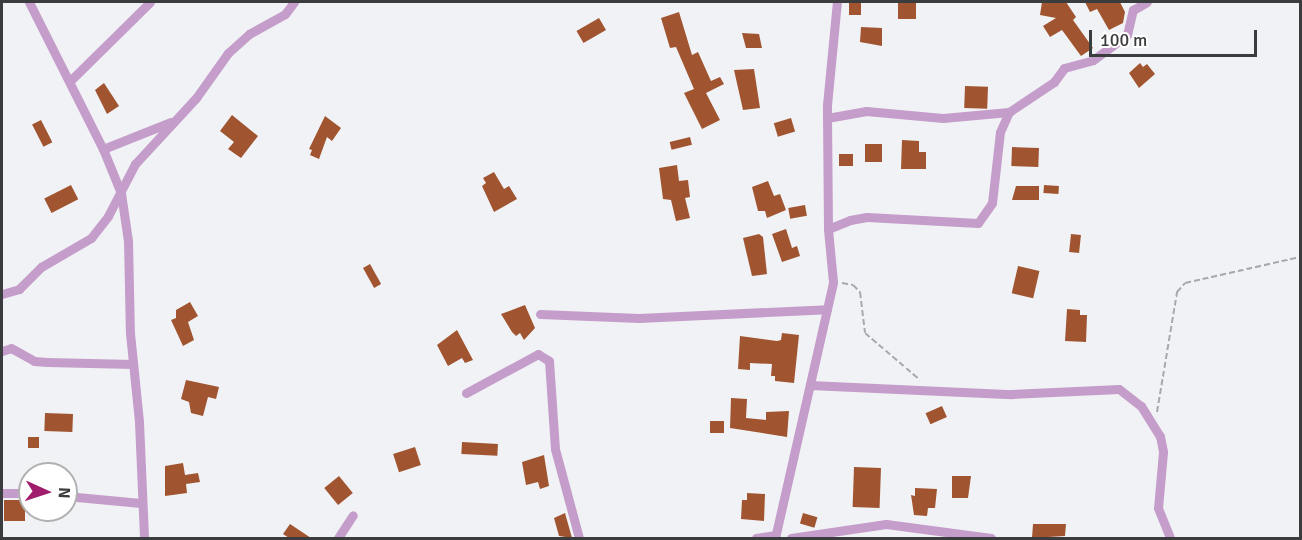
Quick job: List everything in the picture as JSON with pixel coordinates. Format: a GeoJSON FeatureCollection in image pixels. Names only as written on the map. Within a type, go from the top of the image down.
{"type":"FeatureCollection","features":[{"type":"Feature","properties":{"kind":"street"},"geometry":{"type":"LineString","coordinates":[[29,2],[104,149],[121,193],[128,241],[144,538]]}},
{"type":"Feature","properties":{"kind":"street"},"geometry":{"type":"LineString","coordinates":[[70,81],[150,2]]}},
{"type":"Feature","properties":{"kind":"street"},"geometry":{"type":"LineString","coordinates":[[2,294],[19,289],[41,267],[91,238],[121,193],[135,164],[175,121],[228,53],[249,34],[285,14],[294,2]]}},
{"type":"Feature","properties":{"kind":"street"},"geometry":{"type":"LineString","coordinates":[[756,538],[775,537],[833,282],[828,230],[827,118],[837,2]]}},
{"type":"Feature","properties":{"kind":"street"},"geometry":{"type":"LineString","coordinates":[[827,118],[866,111],[943,118],[1009,112],[1054,82],[1065,68],[1093,60],[1127,35],[1133,10],[1147,2]]}},
{"type":"Feature","properties":{"kind":"street"},"geometry":{"type":"LineString","coordinates":[[828,230],[850,220],[867,218],[978,223],[992,203],[1000,132],[1009,112]]}},
{"type":"Feature","properties":{"kind":"street"},"geometry":{"type":"LineString","coordinates":[[104,149],[175,121]]}},
{"type":"Feature","properties":{"kind":"street"},"geometry":{"type":"LineString","coordinates":[[540,314],[619,318],[827,309]]}},
{"type":"Feature","properties":{"kind":"street"},"geometry":{"type":"LineString","coordinates":[[2,351],[11,348],[34,361],[133,363]]}},
{"type":"Feature","properties":{"kind":"street"},"geometry":{"type":"LineString","coordinates":[[466,393],[538,354],[549,361],[555,449],[579,538]]}},
{"type":"Feature","properties":{"kind":"street"},"geometry":{"type":"LineString","coordinates":[[810,385],[1012,394],[1119,389],[1142,406],[1155,424],[1163,452],[1158,508],[1170,538]]}},
{"type":"Feature","properties":{"kind":"street"},"geometry":{"type":"LineString","coordinates":[[2,493],[18,493]]}},
{"type":"Feature","properties":{"kind":"street"},"geometry":{"type":"LineString","coordinates":[[78,497],[141,503]]}},
{"type":"Feature","properties":{"kind":"street"},"geometry":{"type":"LineString","coordinates":[[338,538],[353,515]]}},
{"type":"Feature","properties":{"kind":"street"},"geometry":{"type":"LineString","coordinates":[[791,538],[886,524],[991,538]]}},
{"type":"Feature","properties":{"kind":"path"},"geometry":{"type":"LineString","coordinates":[[1155,424],[1177,292],[1185,283],[1300,257]]}},
{"type":"Feature","properties":{"kind":"path"},"geometry":{"type":"LineString","coordinates":[[833,282],[853,285],[860,292],[865,333],[932,390]]}},
{"type":"Feature","properties":{"kind":"building"},"geometry":{"type":"Polygon","coordinates":[[[849,2],[861,2],[861,15],[849,15],[849,2]]]}},
{"type":"Feature","properties":{"kind":"building"},"geometry":{"type":"Polygon","coordinates":[[[898,2],[916,2],[916,19],[898,19],[898,2]]]}},
{"type":"Feature","properties":{"kind":"building"},"geometry":{"type":"Polygon","coordinates":[[[1042,2],[1066,2],[1076,17],[1073,20],[1093,48],[1081,56],[1062,30],[1050,37],[1043,26],[1056,18],[1040,15],[1042,2]]]}},
{"type":"Feature","properties":{"kind":"building"},"geometry":{"type":"Polygon","coordinates":[[[1085,2],[1120,2],[1125,12],[1123,23],[1109,30],[1097,9],[1090,12],[1085,2]]]}},
{"type":"Feature","properties":{"kind":"building"},"geometry":{"type":"Polygon","coordinates":[[[679,12],[692,55],[698,52],[711,81],[720,77],[724,84],[706,93],[720,120],[702,129],[684,93],[694,89],[676,47],[670,48],[661,18],[679,12]]]}},
{"type":"Feature","properties":{"kind":"building"},"geometry":{"type":"Polygon","coordinates":[[[599,18],[606,30],[583,43],[576,31],[599,18]]]}},
{"type":"Feature","properties":{"kind":"building"},"geometry":{"type":"Polygon","coordinates":[[[861,27],[882,28],[882,46],[860,42],[861,27]]]}},
{"type":"Feature","properties":{"kind":"building"},"geometry":{"type":"Polygon","coordinates":[[[742,33],[759,34],[762,48],[746,48],[742,33]]]}},
{"type":"Feature","properties":{"kind":"building"},"geometry":{"type":"Polygon","coordinates":[[[1140,63],[1143,67],[1147,64],[1155,74],[1139,88],[1129,73],[1140,63]]]}},
{"type":"Feature","properties":{"kind":"building"},"geometry":{"type":"Polygon","coordinates":[[[754,69],[760,108],[743,110],[734,70],[754,69]]]}},
{"type":"Feature","properties":{"kind":"building"},"geometry":{"type":"Polygon","coordinates":[[[104,83],[119,106],[107,114],[95,90],[104,83]]]}},
{"type":"Feature","properties":{"kind":"building"},"geometry":{"type":"Polygon","coordinates":[[[965,86],[988,87],[987,109],[964,108],[965,86]]]}},
{"type":"Feature","properties":{"kind":"building"},"geometry":{"type":"Polygon","coordinates":[[[232,115],[258,136],[241,158],[228,149],[234,142],[220,131],[232,115]]]}},
{"type":"Feature","properties":{"kind":"building"},"geometry":{"type":"Polygon","coordinates":[[[325,116],[341,128],[332,141],[327,137],[319,159],[310,155],[312,150],[309,149],[325,116]]]}},
{"type":"Feature","properties":{"kind":"building"},"geometry":{"type":"Polygon","coordinates":[[[791,118],[795,131],[778,137],[774,123],[791,118]]]}},
{"type":"Feature","properties":{"kind":"building"},"geometry":{"type":"Polygon","coordinates":[[[41,120],[52,142],[43,147],[32,125],[41,120]]]}},
{"type":"Feature","properties":{"kind":"building"},"geometry":{"type":"Polygon","coordinates":[[[690,137],[692,145],[672,150],[670,142],[690,137]]]}},
{"type":"Feature","properties":{"kind":"building"},"geometry":{"type":"Polygon","coordinates":[[[902,140],[919,141],[919,152],[926,152],[926,169],[901,169],[902,140]]]}},
{"type":"Feature","properties":{"kind":"building"},"geometry":{"type":"Polygon","coordinates":[[[865,144],[882,144],[882,162],[865,162],[865,144]]]}},
{"type":"Feature","properties":{"kind":"building"},"geometry":{"type":"Polygon","coordinates":[[[1012,147],[1039,148],[1038,167],[1011,166],[1012,147]]]}},
{"type":"Feature","properties":{"kind":"building"},"geometry":{"type":"Polygon","coordinates":[[[839,154],[853,154],[853,166],[839,166],[839,154]]]}},
{"type":"Feature","properties":{"kind":"building"},"geometry":{"type":"Polygon","coordinates":[[[677,165],[679,181],[688,180],[690,197],[685,198],[690,218],[676,221],[671,200],[663,199],[659,168],[677,165]]]}},
{"type":"Feature","properties":{"kind":"building"},"geometry":{"type":"Polygon","coordinates":[[[494,172],[504,189],[509,186],[517,199],[494,212],[482,186],[486,183],[483,178],[494,172]]]}},
{"type":"Feature","properties":{"kind":"building"},"geometry":{"type":"Polygon","coordinates":[[[768,181],[774,196],[780,194],[786,210],[767,218],[765,211],[758,211],[752,187],[768,181]]]}},
{"type":"Feature","properties":{"kind":"building"},"geometry":{"type":"Polygon","coordinates":[[[71,185],[78,199],[52,213],[44,199],[71,185]]]}},
{"type":"Feature","properties":{"kind":"building"},"geometry":{"type":"Polygon","coordinates":[[[1044,185],[1059,186],[1058,194],[1043,193],[1044,185]]]}},
{"type":"Feature","properties":{"kind":"building"},"geometry":{"type":"Polygon","coordinates":[[[1016,186],[1039,186],[1039,200],[1012,200],[1016,186]]]}},
{"type":"Feature","properties":{"kind":"building"},"geometry":{"type":"Polygon","coordinates":[[[805,205],[807,216],[790,219],[788,208],[805,205]]]}},
{"type":"Feature","properties":{"kind":"building"},"geometry":{"type":"Polygon","coordinates":[[[786,229],[792,248],[797,246],[800,256],[782,262],[772,234],[786,229]]]}},
{"type":"Feature","properties":{"kind":"building"},"geometry":{"type":"Polygon","coordinates":[[[759,234],[763,237],[767,274],[752,276],[743,238],[759,234]]]}},
{"type":"Feature","properties":{"kind":"building"},"geometry":{"type":"Polygon","coordinates":[[[1071,234],[1081,235],[1079,253],[1069,252],[1071,234]]]}},
{"type":"Feature","properties":{"kind":"building"},"geometry":{"type":"Polygon","coordinates":[[[370,264],[381,284],[374,288],[363,268],[370,264]]]}},
{"type":"Feature","properties":{"kind":"building"},"geometry":{"type":"Polygon","coordinates":[[[1018,266],[1039,271],[1033,298],[1012,293],[1018,266]]]}},
{"type":"Feature","properties":{"kind":"building"},"geometry":{"type":"Polygon","coordinates":[[[190,302],[198,316],[188,322],[194,340],[183,346],[171,320],[176,318],[176,310],[190,302]]]}},
{"type":"Feature","properties":{"kind":"building"},"geometry":{"type":"Polygon","coordinates":[[[525,305],[535,328],[524,340],[520,333],[516,336],[512,332],[501,314],[525,305]]]}},
{"type":"Feature","properties":{"kind":"building"},"geometry":{"type":"Polygon","coordinates":[[[1067,309],[1080,310],[1080,315],[1087,315],[1086,342],[1065,341],[1067,309]]]}},
{"type":"Feature","properties":{"kind":"building"},"geometry":{"type":"Polygon","coordinates":[[[457,330],[473,360],[465,363],[462,358],[448,366],[437,345],[457,330]]]}},
{"type":"Feature","properties":{"kind":"building"},"geometry":{"type":"Polygon","coordinates":[[[782,333],[799,335],[794,383],[775,381],[775,376],[771,376],[772,364],[750,363],[750,370],[738,369],[740,336],[777,341],[781,340],[782,333]]]}},
{"type":"Feature","properties":{"kind":"building"},"geometry":{"type":"Polygon","coordinates":[[[186,380],[219,387],[216,399],[208,397],[203,416],[191,413],[189,402],[181,399],[186,380]]]}},
{"type":"Feature","properties":{"kind":"building"},"geometry":{"type":"Polygon","coordinates":[[[731,398],[747,399],[746,418],[766,420],[766,412],[789,411],[787,437],[730,428],[731,398]]]}},
{"type":"Feature","properties":{"kind":"building"},"geometry":{"type":"Polygon","coordinates":[[[942,406],[947,417],[930,424],[926,413],[942,406]]]}},
{"type":"Feature","properties":{"kind":"building"},"geometry":{"type":"Polygon","coordinates":[[[45,413],[73,414],[72,432],[44,431],[45,413]]]}},
{"type":"Feature","properties":{"kind":"building"},"geometry":{"type":"Polygon","coordinates":[[[710,421],[724,421],[724,433],[710,433],[710,421]]]}},
{"type":"Feature","properties":{"kind":"building"},"geometry":{"type":"Polygon","coordinates":[[[28,437],[39,437],[39,448],[28,448],[28,437]]]}},
{"type":"Feature","properties":{"kind":"building"},"geometry":{"type":"Polygon","coordinates":[[[462,442],[498,444],[497,456],[461,454],[462,442]]]}},
{"type":"Feature","properties":{"kind":"building"},"geometry":{"type":"Polygon","coordinates":[[[415,447],[421,465],[399,472],[393,454],[415,447]]]}},
{"type":"Feature","properties":{"kind":"building"},"geometry":{"type":"Polygon","coordinates":[[[544,455],[549,486],[540,489],[538,482],[526,485],[522,462],[544,455]]]}},
{"type":"Feature","properties":{"kind":"building"},"geometry":{"type":"Polygon","coordinates":[[[183,463],[185,475],[198,473],[200,482],[186,484],[187,493],[165,496],[165,466],[183,463]]]}},
{"type":"Feature","properties":{"kind":"building"},"geometry":{"type":"Polygon","coordinates":[[[854,467],[881,468],[880,508],[853,507],[854,467]]]}},
{"type":"Feature","properties":{"kind":"building"},"geometry":{"type":"Polygon","coordinates":[[[339,476],[353,493],[338,505],[324,488],[339,476]]]}},
{"type":"Feature","properties":{"kind":"building"},"geometry":{"type":"Polygon","coordinates":[[[952,476],[971,476],[968,498],[952,498],[952,476]]]}},
{"type":"Feature","properties":{"kind":"building"},"geometry":{"type":"Polygon","coordinates":[[[915,488],[937,489],[935,508],[928,508],[927,516],[914,515],[911,495],[915,496],[915,488]]]}},
{"type":"Feature","properties":{"kind":"building"},"geometry":{"type":"Polygon","coordinates":[[[747,493],[765,494],[764,521],[741,519],[742,500],[747,500],[747,493]]]}},
{"type":"Feature","properties":{"kind":"building"},"geometry":{"type":"Polygon","coordinates":[[[4,500],[18,500],[18,521],[4,521],[4,500]]]}},
{"type":"Feature","properties":{"kind":"building"},"geometry":{"type":"Polygon","coordinates":[[[565,513],[572,538],[559,536],[554,518],[565,513]]]}},
{"type":"Feature","properties":{"kind":"building"},"geometry":{"type":"Polygon","coordinates":[[[803,513],[817,517],[814,528],[800,524],[803,513]]]}},
{"type":"Feature","properties":{"kind":"building"},"geometry":{"type":"Polygon","coordinates":[[[290,524],[311,538],[289,538],[283,534],[290,524]]]}},
{"type":"Feature","properties":{"kind":"building"},"geometry":{"type":"Polygon","coordinates":[[[1033,524],[1066,524],[1065,536],[1032,538],[1033,524]]]}}]}
